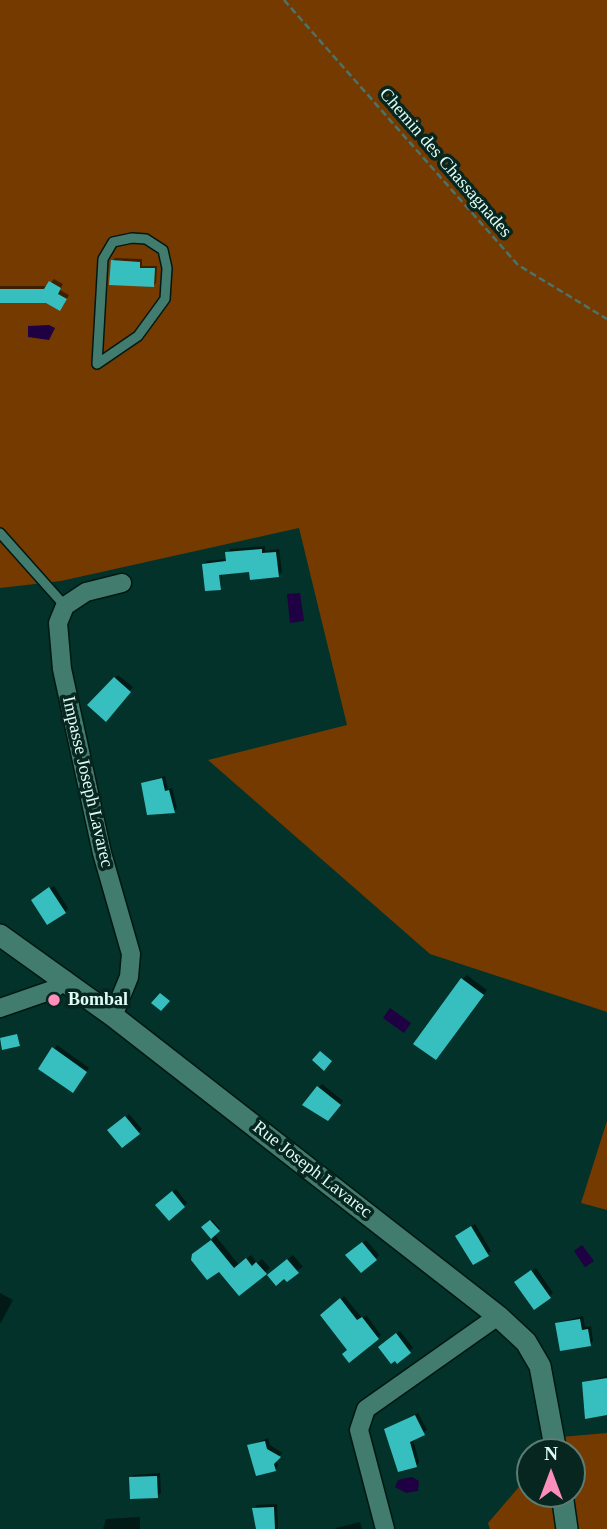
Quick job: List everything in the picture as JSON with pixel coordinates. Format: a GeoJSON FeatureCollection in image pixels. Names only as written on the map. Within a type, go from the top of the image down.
{"type":"FeatureCollection","features":[{"type":"Feature","properties":{"kind":"street"},"geometry":{"type":"LineString","coordinates":[[65,606],[86,592],[122,583]]}},
{"type":"Feature","properties":{"kind":"street","name":"Impasse Joseph Lavarec"},"geometry":{"type":"LineString","coordinates":[[65,606],[58,623],[62,669],[102,853],[131,954],[129,977],[113,1016]]}},
{"type":"Feature","properties":{"kind":"street","name":"Rue Joseph Lavarec"},"geometry":{"type":"LineString","coordinates":[[0,935],[113,1016],[498,1316],[526,1342],[540,1366],[553,1438]]}},
{"type":"Feature","properties":{"kind":"street"},"geometry":{"type":"LineString","coordinates":[[0,1008],[52,990],[65,980]]}},
{"type":"Feature","properties":{"kind":"street"},"geometry":{"type":"LineString","coordinates":[[385,1529],[359,1430],[366,1409],[498,1316]]}},
{"type":"Feature","properties":{"kind":"street"},"geometry":{"type":"LineString","coordinates":[[564,1508],[567,1529]]}},
{"type":"Feature","properties":{"kind":"lane"},"geometry":{"type":"LineString","coordinates":[[146,239],[163,250],[167,268],[165,299],[138,336],[97,364],[103,259],[113,242],[146,239]]}},
{"type":"Feature","properties":{"kind":"lane"},"geometry":{"type":"LineString","coordinates":[[0,533],[65,606]]}},
{"type":"Feature","properties":{"kind":"path","name":"Chemin des Chassagnades"},"geometry":{"type":"LineString","coordinates":[[284,0],[518,265],[607,318]]}},
{"type":"Feature","properties":{"kind":"shaded area"},"geometry":{"type":"Polygon","coordinates":[[[0,0],[607,0],[607,1012],[430,954],[208,760],[347,725],[299,528],[61,581],[0,588],[0,0]]]}},
{"type":"Feature","properties":{"kind":"shaded area"},"geometry":{"type":"Polygon","coordinates":[[[49,325],[55,328],[49,340],[28,337],[28,326],[49,325]]]}},
{"type":"Feature","properties":{"kind":"shaded area"},"geometry":{"type":"Polygon","coordinates":[[[300,593],[304,621],[290,623],[287,594],[300,593]]]}},
{"type":"Feature","properties":{"kind":"shaded area"},"geometry":{"type":"Polygon","coordinates":[[[390,1008],[411,1023],[404,1033],[383,1018],[390,1008]]]}},
{"type":"Feature","properties":{"kind":"shaded area"},"geometry":{"type":"Polygon","coordinates":[[[607,1121],[607,1210],[581,1203],[607,1121]]]}},
{"type":"Feature","properties":{"kind":"shaded area"},"geometry":{"type":"Polygon","coordinates":[[[582,1245],[594,1261],[585,1267],[574,1251],[582,1245]]]}},
{"type":"Feature","properties":{"kind":"shaded area"},"geometry":{"type":"Polygon","coordinates":[[[607,1433],[607,1529],[490,1529],[488,1523],[516,1490],[516,1508],[586,1508],[586,1438],[561,1437],[607,1433]]]}},
{"type":"Feature","properties":{"kind":"shaded area"},"geometry":{"type":"Polygon","coordinates":[[[412,1477],[419,1481],[418,1491],[406,1493],[395,1487],[398,1480],[412,1477]]]}},
{"type":"Feature","properties":{"kind":"building"},"geometry":{"type":"Polygon","coordinates":[[[111,260],[140,262],[140,268],[155,268],[154,287],[109,285],[111,260]]]}},
{"type":"Feature","properties":{"kind":"building"},"geometry":{"type":"Polygon","coordinates":[[[49,281],[61,288],[58,294],[67,299],[60,311],[46,303],[0,303],[0,289],[44,289],[49,281]]]}},
{"type":"Feature","properties":{"kind":"building"},"geometry":{"type":"Polygon","coordinates":[[[262,549],[262,553],[276,552],[279,577],[250,580],[249,572],[219,575],[221,590],[205,591],[202,564],[226,561],[225,552],[262,549]]]}},
{"type":"Feature","properties":{"kind":"building"},"geometry":{"type":"Polygon","coordinates":[[[114,677],[131,692],[106,722],[87,705],[114,677]]]}},
{"type":"Feature","properties":{"kind":"building"},"geometry":{"type":"Polygon","coordinates":[[[162,778],[165,791],[169,790],[175,813],[147,815],[141,783],[162,778]]]}},
{"type":"Feature","properties":{"kind":"building"},"geometry":{"type":"Polygon","coordinates":[[[49,887],[66,913],[47,925],[31,900],[49,887]]]}},
{"type":"Feature","properties":{"kind":"building"},"geometry":{"type":"Polygon","coordinates":[[[461,978],[484,995],[436,1060],[413,1044],[461,978]]]}},
{"type":"Feature","properties":{"kind":"building"},"geometry":{"type":"Polygon","coordinates":[[[160,993],[170,1001],[161,1011],[151,1003],[160,993]]]}},
{"type":"Feature","properties":{"kind":"building"},"geometry":{"type":"Polygon","coordinates":[[[17,1034],[20,1046],[2,1050],[0,1038],[17,1034]]]}},
{"type":"Feature","properties":{"kind":"building"},"geometry":{"type":"Polygon","coordinates":[[[52,1047],[87,1072],[73,1093],[38,1069],[52,1047]]]}},
{"type":"Feature","properties":{"kind":"building"},"geometry":{"type":"Polygon","coordinates":[[[320,1051],[332,1061],[324,1071],[312,1060],[320,1051]]]}},
{"type":"Feature","properties":{"kind":"building"},"geometry":{"type":"Polygon","coordinates":[[[317,1086],[341,1105],[328,1121],[302,1105],[317,1086]]]}},
{"type":"Feature","properties":{"kind":"building"},"geometry":{"type":"Polygon","coordinates":[[[125,1116],[140,1134],[122,1148],[107,1130],[125,1116]]]}},
{"type":"Feature","properties":{"kind":"building"},"geometry":{"type":"Polygon","coordinates":[[[172,1191],[185,1207],[169,1221],[155,1205],[172,1191]]]}},
{"type":"Feature","properties":{"kind":"building"},"geometry":{"type":"Polygon","coordinates":[[[210,1220],[220,1231],[211,1239],[201,1227],[210,1220]]]}},
{"type":"Feature","properties":{"kind":"building"},"geometry":{"type":"Polygon","coordinates":[[[471,1226],[489,1256],[473,1265],[455,1236],[471,1226]]]}},
{"type":"Feature","properties":{"kind":"building"},"geometry":{"type":"Polygon","coordinates":[[[211,1240],[234,1268],[246,1258],[252,1266],[256,1262],[267,1274],[239,1296],[219,1272],[207,1280],[191,1260],[192,1254],[211,1240]]]}},
{"type":"Feature","properties":{"kind":"building"},"geometry":{"type":"Polygon","coordinates":[[[362,1242],[377,1260],[361,1273],[345,1255],[362,1242]]]}},
{"type":"Feature","properties":{"kind":"building"},"geometry":{"type":"Polygon","coordinates":[[[287,1259],[299,1273],[287,1282],[284,1279],[276,1286],[267,1275],[287,1259]]]}},
{"type":"Feature","properties":{"kind":"building"},"geometry":{"type":"Polygon","coordinates":[[[531,1270],[551,1298],[534,1310],[514,1282],[531,1270]]]}},
{"type":"Feature","properties":{"kind":"building"},"geometry":{"type":"Polygon","coordinates":[[[340,1298],[357,1320],[362,1317],[379,1339],[349,1363],[342,1354],[347,1350],[320,1315],[340,1298]]]}},
{"type":"Feature","properties":{"kind":"building"},"geometry":{"type":"Polygon","coordinates":[[[580,1319],[582,1330],[588,1329],[591,1346],[560,1351],[555,1323],[580,1319]]]}},
{"type":"Feature","properties":{"kind":"building"},"geometry":{"type":"Polygon","coordinates":[[[396,1333],[411,1353],[397,1364],[395,1361],[391,1364],[378,1347],[396,1333]]]}},
{"type":"Feature","properties":{"kind":"building"},"geometry":{"type":"Polygon","coordinates":[[[607,1378],[607,1415],[585,1419],[582,1382],[607,1378]]]}},
{"type":"Feature","properties":{"kind":"building"},"geometry":{"type":"Polygon","coordinates":[[[415,1415],[425,1435],[410,1442],[417,1467],[398,1472],[384,1429],[415,1415]]]}},
{"type":"Feature","properties":{"kind":"building"},"geometry":{"type":"Polygon","coordinates":[[[265,1441],[267,1449],[281,1457],[274,1464],[276,1471],[256,1476],[247,1445],[265,1441]]]}},
{"type":"Feature","properties":{"kind":"building"},"geometry":{"type":"Polygon","coordinates":[[[157,1476],[158,1498],[130,1499],[129,1477],[157,1476]]]}},
{"type":"Feature","properties":{"kind":"building"},"geometry":{"type":"Polygon","coordinates":[[[274,1507],[275,1529],[256,1529],[252,1508],[274,1507]]]}},
{"type":"Feature","properties":{"kind":"place","name":"Bombal"},"geometry":{"type":"Point","coordinates":[54,1000]}}]}
